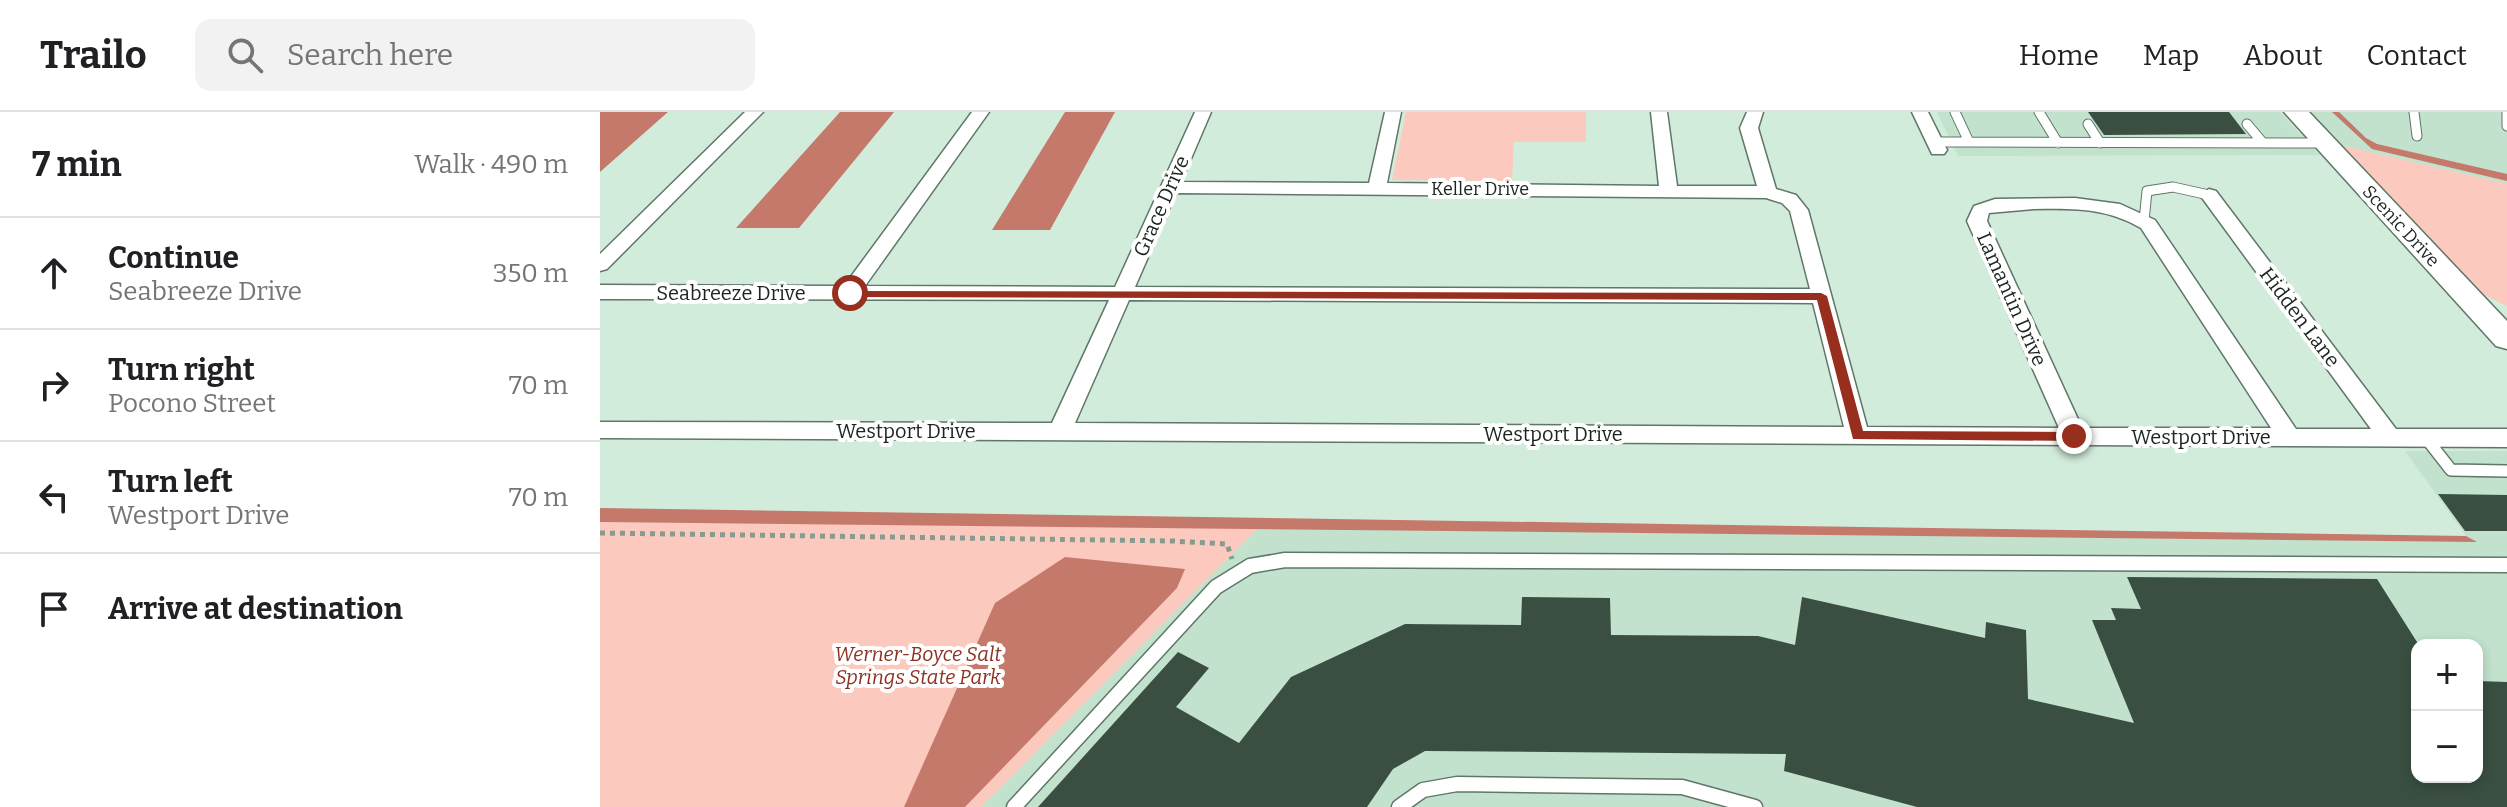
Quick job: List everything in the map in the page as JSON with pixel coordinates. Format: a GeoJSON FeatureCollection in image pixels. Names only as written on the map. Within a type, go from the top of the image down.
{"type":"FeatureCollection","features":[{"type":"Feature","properties":{"kind":"street"},"geometry":{"type":"LineString","coordinates":[[600,265],[755,112]]}},
{"type":"Feature","properties":{"kind":"street"},"geometry":{"type":"LineString","coordinates":[[850,293],[981,112]]}},
{"type":"Feature","properties":{"kind":"street","name":"Grace Drive"},"geometry":{"type":"LineString","coordinates":[[1060,432],[1203,112]]}},
{"type":"Feature","properties":{"kind":"street"},"geometry":{"type":"LineString","coordinates":[[1377,188],[1393,112]]}},
{"type":"Feature","properties":{"kind":"street"},"geometry":{"type":"LineString","coordinates":[[1659,112],[1669,191]]}},
{"type":"Feature","properties":{"kind":"street"},"geometry":{"type":"LineString","coordinates":[[1755,112],[1749,128],[1768,192]]}},
{"type":"Feature","properties":{"kind":"street"},"geometry":{"type":"LineString","coordinates":[[1920,112],[1936,146]]}},
{"type":"Feature","properties":{"kind":"street","name":"Scenic Drive"},"geometry":{"type":"LineString","coordinates":[[2296,112],[2507,339]]}},
{"type":"Feature","properties":{"kind":"street","name":"Keller Drive"},"geometry":{"type":"LineString","coordinates":[[1170,187],[1768,192],[1789,199],[1799,210],[1821,296]]}},
{"type":"Feature","properties":{"kind":"street","name":"Hidden Lane"},"geometry":{"type":"LineString","coordinates":[[2209,195],[2390,438]]}},
{"type":"Feature","properties":{"kind":"street","name":"Lamantin Drive"},"geometry":{"type":"LineString","coordinates":[[2074,436],[1977,221],[1981,210],[1995,205],[2110,206],[2137,216]]}},
{"type":"Feature","properties":{"kind":"street"},"geometry":{"type":"LineString","coordinates":[[2137,216],[2289,437]]}},
{"type":"Feature","properties":{"kind":"street","name":"Seabreeze Drive"},"geometry":{"type":"LineString","coordinates":[[600,292],[1821,296]]}},
{"type":"Feature","properties":{"kind":"street"},"geometry":{"type":"LineString","coordinates":[[1821,296],[1858,436]]}},
{"type":"Feature","properties":{"kind":"street","name":"Westport Drive"},"geometry":{"type":"LineString","coordinates":[[600,430],[2507,438]]}},
{"type":"Feature","properties":{"kind":"lane"},"geometry":{"type":"LineString","coordinates":[[1955,112],[1969,142]]}},
{"type":"Feature","properties":{"kind":"lane"},"geometry":{"type":"LineString","coordinates":[[2039,112],[2058,143]]}},
{"type":"Feature","properties":{"kind":"lane"},"geometry":{"type":"LineString","coordinates":[[2414,112],[2417,136]]}},
{"type":"Feature","properties":{"kind":"lane"},"geometry":{"type":"LineString","coordinates":[[2506,112],[2507,126]]}},
{"type":"Feature","properties":{"kind":"lane"},"geometry":{"type":"LineString","coordinates":[[2088,124],[2100,143]]}},
{"type":"Feature","properties":{"kind":"lane"},"geometry":{"type":"LineString","coordinates":[[2247,124],[2263,143]]}},
{"type":"Feature","properties":{"kind":"lane"},"geometry":{"type":"LineString","coordinates":[[1936,146],[1969,142],[2324,143]]}},
{"type":"Feature","properties":{"kind":"lane"},"geometry":{"type":"LineString","coordinates":[[2137,216],[2147,191],[2173,187],[2209,195]]}},
{"type":"Feature","properties":{"kind":"lane"},"geometry":{"type":"LineString","coordinates":[[2426,438],[2451,470],[2507,471]]}},
{"type":"Feature","properties":{"kind":"lane"},"geometry":{"type":"LineString","coordinates":[[1014,807],[1216,587],[1250,566],[1285,560],[2507,565]]}},
{"type":"Feature","properties":{"kind":"lane"},"geometry":{"type":"LineString","coordinates":[[1399,807],[1423,790],[1457,784],[1682,787],[1755,807]]}},
{"type":"Feature","properties":{"kind":"path"},"geometry":{"type":"LineString","coordinates":[[600,533],[1227,544],[1234,562],[1216,587]]}},
{"type":"Feature","properties":{"kind":"shaded area"},"geometry":{"type":"Polygon","coordinates":[[[600,112],[668,112],[600,172],[600,112]]]}},
{"type":"Feature","properties":{"kind":"shaded area"},"geometry":{"type":"Polygon","coordinates":[[[840,112],[894,112],[799,228],[736,228],[840,112]]]}},
{"type":"Feature","properties":{"kind":"shaded area"},"geometry":{"type":"Polygon","coordinates":[[[1065,112],[1115,112],[1050,230],[992,230],[1065,112]]]}},
{"type":"Feature","properties":{"kind":"shaded area"},"geometry":{"type":"Polygon","coordinates":[[[1937,112],[2280,112],[2320,155],[1958,156],[1937,112]]]}},
{"type":"Feature","properties":{"kind":"shaded area"},"geometry":{"type":"Polygon","coordinates":[[[2308,112],[2507,112],[2507,184],[2340,145],[2308,112]]]}},
{"type":"Feature","properties":{"kind":"shaded area"},"geometry":{"type":"Polygon","coordinates":[[[2332,112],[2339,112],[2366,138],[2377,144],[2507,174],[2507,181],[2372,149],[2332,112]]]}},
{"type":"Feature","properties":{"kind":"shaded area"},"geometry":{"type":"Polygon","coordinates":[[[2405,451],[2507,451],[2507,807],[981,807],[1259,527],[2474,542],[2466,536],[2405,451]]]}},
{"type":"Feature","properties":{"kind":"shaded area"},"geometry":{"type":"Polygon","coordinates":[[[600,508],[2466,536],[2477,542],[600,522],[600,508]]]}},
{"type":"Feature","properties":{"kind":"shaded area"},"geometry":{"type":"Polygon","coordinates":[[[1065,557],[1185,569],[1177,588],[965,807],[904,807],[995,603],[1065,557]]]}},
{"type":"Feature","properties":{"kind":"green space"},"geometry":{"type":"Polygon","coordinates":[[[1406,112],[1586,112],[1586,142],[1514,142],[1512,181],[1392,180],[1406,112]]]}},
{"type":"Feature","properties":{"kind":"green space"},"geometry":{"type":"Polygon","coordinates":[[[2340,145],[2507,184],[2507,306],[2478,292],[2340,145]]]}},
{"type":"Feature","properties":{"kind":"green space","name":"Werner-Boyce Salt Springs State Park"},"geometry":{"type":"Polygon","coordinates":[[[600,522],[1259,527],[981,807],[600,807],[600,522]]]}},
{"type":"Feature","properties":{"kind":"building"},"geometry":{"type":"Polygon","coordinates":[[[2088,112],[2229,112],[2246,134],[2104,135],[2088,112]]]}},
{"type":"Feature","properties":{"kind":"building"},"geometry":{"type":"Polygon","coordinates":[[[2438,494],[2507,495],[2507,531],[2465,531],[2438,494]]]}},
{"type":"Feature","properties":{"kind":"building"},"geometry":{"type":"Polygon","coordinates":[[[2127,577],[2377,579],[2415,639],[2411,639],[2411,783],[2483,783],[2483,681],[2507,682],[2507,807],[1917,807],[1784,771],[1786,754],[1425,751],[1393,769],[1367,807],[1038,807],[1178,652],[1209,668],[1176,707],[1239,743],[1291,677],[1405,624],[1521,625],[1522,597],[1610,598],[1611,635],[1758,636],[1795,645],[1802,597],[1985,638],[1986,622],[2026,630],[2028,699],[2134,723],[2092,620],[2116,620],[2111,608],[2141,609],[2127,577]]]}},
{"type":"Feature","properties":{"kind":"route"},"geometry":{"type":"LineString","coordinates":[[850,293],[1821,296],[1858,436],[2074,436]]}}]}
